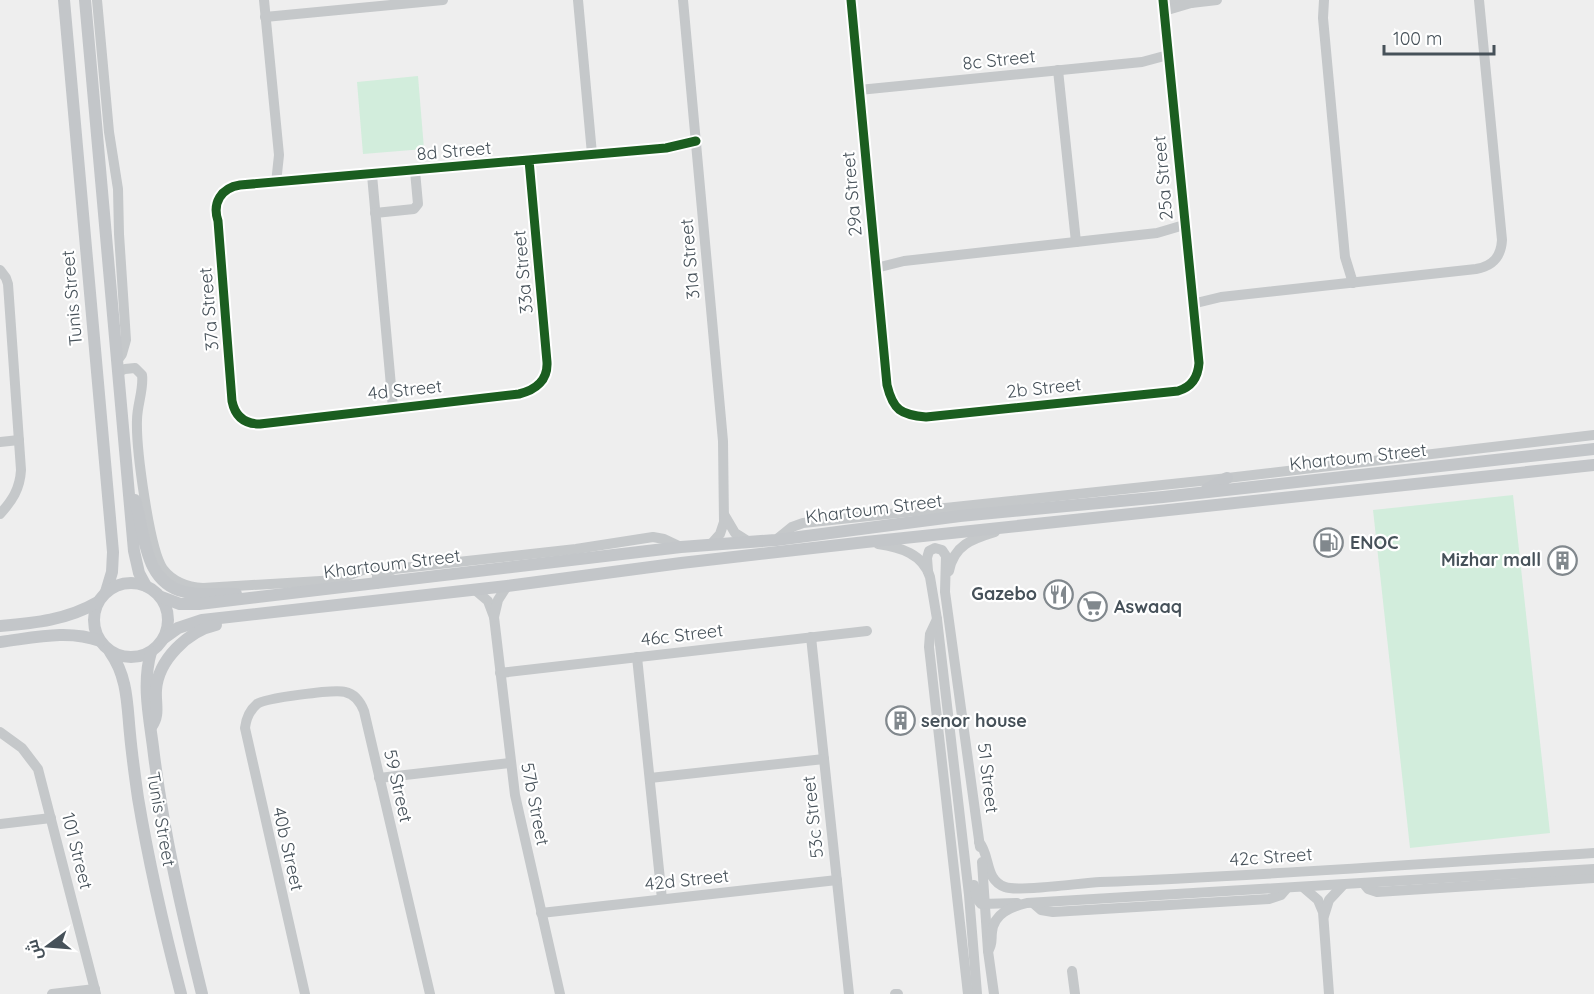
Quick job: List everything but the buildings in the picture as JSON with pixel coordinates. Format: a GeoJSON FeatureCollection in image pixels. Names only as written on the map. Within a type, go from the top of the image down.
{"type":"FeatureCollection","features":[{"type":"Feature","properties":{"kind":"main road","name":"Tunis Street"},"geometry":{"type":"LineString","coordinates":[[64,0],[113,552],[112,572],[102,597]]}},
{"type":"Feature","properties":{"kind":"main road"},"geometry":{"type":"LineString","coordinates":[[85,0],[135,558],[146,586]]}},
{"type":"Feature","properties":{"kind":"main road","name":"Khartoum Street"},"geometry":{"type":"LineString","coordinates":[[160,597],[180,604],[193,605],[378,581],[712,543],[776,540],[960,516],[1163,497],[1594,448]]}},
{"type":"Feature","properties":{"kind":"main road","name":"Khartoum Street"},"geometry":{"type":"LineString","coordinates":[[164,638],[178,628],[194,622],[475,590],[593,573],[1594,465]]}},
{"type":"Feature","properties":{"kind":"main road"},"geometry":{"type":"LineString","coordinates":[[1203,492],[1227,478]]}},
{"type":"Feature","properties":{"kind":"main road"},"geometry":{"type":"LineString","coordinates":[[128,481],[136,502],[150,562],[161,579],[186,593],[239,594],[254,598]]}},
{"type":"Feature","properties":{"kind":"main road"},"geometry":{"type":"LineString","coordinates":[[1163,497],[1164,512]]}},
{"type":"Feature","properties":{"kind":"main road"},"geometry":{"type":"LineString","coordinates":[[745,556],[746,549],[750,546],[799,543],[816,540],[833,533]]}},
{"type":"Feature","properties":{"kind":"main road"},"geometry":{"type":"LineString","coordinates":[[0,626],[66,617],[102,597],[115,586],[136,583],[146,586],[160,597],[168,613],[164,638],[151,652],[141,656],[131,658],[110,652],[100,641],[94,622],[102,597]]}},
{"type":"Feature","properties":{"kind":"main road"},"geometry":{"type":"LineString","coordinates":[[150,728],[157,717],[158,678],[169,659],[195,632],[228,622],[235,617]]}},
{"type":"Feature","properties":{"kind":"main road"},"geometry":{"type":"LineString","coordinates":[[0,642],[67,634],[100,641]]}},
{"type":"Feature","properties":{"kind":"main road","name":"Tunis Street"},"geometry":{"type":"LineString","coordinates":[[110,652],[125,682],[134,770],[143,824],[163,922],[181,994]]}},
{"type":"Feature","properties":{"kind":"main road","name":"Tunis Street"},"geometry":{"type":"LineString","coordinates":[[151,652],[146,684],[158,786],[172,870],[202,994]]}},
{"type":"Feature","properties":{"kind":"street"},"geometry":{"type":"LineString","coordinates":[[97,0],[109,132],[119,200],[118,234],[126,340],[118,366],[135,368],[142,375],[136,419],[144,489],[156,554],[162,568],[170,576],[180,583],[203,588],[337,580],[370,567],[394,569],[576,549],[653,537],[663,538],[681,547]]}},
{"type":"Feature","properties":{"kind":"street"},"geometry":{"type":"LineString","coordinates":[[264,0],[281,183]]}},
{"type":"Feature","properties":{"kind":"street"},"geometry":{"type":"LineString","coordinates":[[265,16],[443,0]]}},
{"type":"Feature","properties":{"kind":"street"},"geometry":{"type":"LineString","coordinates":[[578,0],[592,154]]}},
{"type":"Feature","properties":{"kind":"street","name":"31a Street"},"geometry":{"type":"LineString","coordinates":[[683,0],[723,441],[725,515],[722,528],[712,543]]}},
{"type":"Feature","properties":{"kind":"street","name":"29a Street"},"geometry":{"type":"LineString","coordinates":[[851,0],[888,404],[898,413]]}},
{"type":"Feature","properties":{"kind":"street"},"geometry":{"type":"LineString","coordinates":[[1163,4],[1217,0]]}},
{"type":"Feature","properties":{"kind":"street"},"geometry":{"type":"LineString","coordinates":[[1317,0],[1323,18]]}},
{"type":"Feature","properties":{"kind":"street"},"geometry":{"type":"LineString","coordinates":[[1324,0],[1323,18],[1348,283]]}},
{"type":"Feature","properties":{"kind":"street"},"geometry":{"type":"LineString","coordinates":[[1192,300],[1476,269],[1494,263],[1502,240],[1480,1]]}},
{"type":"Feature","properties":{"kind":"street","name":"25a Street"},"geometry":{"type":"LineString","coordinates":[[1163,4],[1197,354],[1198,372],[1194,380],[1187,384]]}},
{"type":"Feature","properties":{"kind":"street","name":"8c Street"},"geometry":{"type":"LineString","coordinates":[[859,90],[1168,59]]}},
{"type":"Feature","properties":{"kind":"street"},"geometry":{"type":"LineString","coordinates":[[1058,70],[1076,242]]}},
{"type":"Feature","properties":{"kind":"street","name":"8d Street"},"geometry":{"type":"LineString","coordinates":[[223,197],[245,186],[696,146]]}},
{"type":"Feature","properties":{"kind":"street","name":"33a Street"},"geometry":{"type":"LineString","coordinates":[[529,160],[548,368],[543,380]]}},
{"type":"Feature","properties":{"kind":"street"},"geometry":{"type":"LineString","coordinates":[[375,213],[414,209],[418,204],[415,171]]}},
{"type":"Feature","properties":{"kind":"street"},"geometry":{"type":"LineString","coordinates":[[372,175],[393,408]]}},
{"type":"Feature","properties":{"kind":"street","name":"37a Street"},"geometry":{"type":"LineString","coordinates":[[223,197],[215,209],[218,221],[233,394],[244,417]]}},
{"type":"Feature","properties":{"kind":"street"},"geometry":{"type":"LineString","coordinates":[[875,264],[889,259],[904,261],[1185,230]]}},
{"type":"Feature","properties":{"kind":"street"},"geometry":{"type":"LineString","coordinates":[[0,270],[7,281],[21,470],[20,482],[14,497],[0,514]]}},
{"type":"Feature","properties":{"kind":"street"},"geometry":{"type":"LineString","coordinates":[[0,280],[8,300]]}},
{"type":"Feature","properties":{"kind":"street","name":"4d Street"},"geometry":{"type":"LineString","coordinates":[[244,417],[256,424],[519,394],[535,388],[543,380]]}},
{"type":"Feature","properties":{"kind":"street","name":"2b Street"},"geometry":{"type":"LineString","coordinates":[[898,413],[913,421],[926,417],[1178,391],[1187,384]]}},
{"type":"Feature","properties":{"kind":"street"},"geometry":{"type":"LineString","coordinates":[[776,540],[792,527],[803,523],[1227,478],[1594,435]]}},
{"type":"Feature","properties":{"kind":"street"},"geometry":{"type":"LineString","coordinates":[[0,442],[20,440]]}},
{"type":"Feature","properties":{"kind":"street"},"geometry":{"type":"LineString","coordinates":[[725,515],[735,533],[746,540]]}},
{"type":"Feature","properties":{"kind":"street","name":"51 Street"},"geometry":{"type":"LineString","coordinates":[[994,994],[979,842],[945,592],[951,561],[959,548],[968,541],[1005,528]]}},
{"type":"Feature","properties":{"kind":"street"},"geometry":{"type":"LineString","coordinates":[[866,542],[891,545],[905,550],[913,554],[928,571]]}},
{"type":"Feature","properties":{"kind":"street"},"geometry":{"type":"LineString","coordinates":[[928,571],[929,551],[935,548],[942,550],[946,556],[945,592]]}},
{"type":"Feature","properties":{"kind":"street"},"geometry":{"type":"LineString","coordinates":[[370,567],[375,570],[378,581],[394,569]]}},
{"type":"Feature","properties":{"kind":"street","name":"51 Street"},"geometry":{"type":"LineString","coordinates":[[928,571],[937,619],[969,895],[977,994]]}},
{"type":"Feature","properties":{"kind":"street","name":"57b Street"},"geometry":{"type":"LineString","coordinates":[[494,617],[498,600],[507,586]]}},
{"type":"Feature","properties":{"kind":"street","name":"57b Street"},"geometry":{"type":"LineString","coordinates":[[475,590],[488,601],[494,617],[515,795],[560,994]]}},
{"type":"Feature","properties":{"kind":"street"},"geometry":{"type":"LineString","coordinates":[[937,619],[930,634],[929,647],[968,994]]}},
{"type":"Feature","properties":{"kind":"street","name":"46c Street"},"geometry":{"type":"LineString","coordinates":[[500,673],[867,631]]}},
{"type":"Feature","properties":{"kind":"street","name":"53c Street"},"geometry":{"type":"LineString","coordinates":[[811,637],[849,994]]}},
{"type":"Feature","properties":{"kind":"street"},"geometry":{"type":"LineString","coordinates":[[637,657],[662,899]]}},
{"type":"Feature","properties":{"kind":"street","name":"59 Street"},"geometry":{"type":"LineString","coordinates":[[250,712],[258,703],[270,699],[339,691],[358,699],[364,711],[430,994]]}},
{"type":"Feature","properties":{"kind":"street","name":"40b Street"},"geometry":{"type":"LineString","coordinates":[[250,712],[245,734],[304,994]]}},
{"type":"Feature","properties":{"kind":"street","name":"101 Street"},"geometry":{"type":"LineString","coordinates":[[0,732],[22,748],[38,770],[95,992]]}},
{"type":"Feature","properties":{"kind":"street"},"geometry":{"type":"LineString","coordinates":[[650,778],[824,759]]}},
{"type":"Feature","properties":{"kind":"street"},"geometry":{"type":"LineString","coordinates":[[379,778],[510,763]]}},
{"type":"Feature","properties":{"kind":"street"},"geometry":{"type":"LineString","coordinates":[[958,807],[965,815],[967,822],[975,896],[979,902],[986,905],[1030,903],[1041,910],[1053,912],[1269,899],[1278,897],[1287,888]]}},
{"type":"Feature","properties":{"kind":"street"},"geometry":{"type":"LineString","coordinates":[[0,824],[51,818]]}},
{"type":"Feature","properties":{"kind":"street","name":"42c Street"},"geometry":{"type":"LineString","coordinates":[[979,842],[986,852],[992,877],[1005,887],[1016,889],[1081,883],[1186,879],[1594,853]]}},
{"type":"Feature","properties":{"kind":"street","name":"42c Street"},"geometry":{"type":"LineString","coordinates":[[988,951],[992,945],[993,926],[997,919],[1007,910],[1030,903],[1594,869]]}},
{"type":"Feature","properties":{"kind":"street"},"geometry":{"type":"LineString","coordinates":[[1364,884],[1368,889],[1377,892],[1594,878]]}},
{"type":"Feature","properties":{"kind":"street","name":"42d Street"},"geometry":{"type":"LineString","coordinates":[[541,913],[837,880]]}},
{"type":"Feature","properties":{"kind":"street"},"geometry":{"type":"LineString","coordinates":[[1062,902],[1058,895],[1060,890],[1081,883]]}},
{"type":"Feature","properties":{"kind":"street"},"geometry":{"type":"LineString","coordinates":[[1324,919],[1329,900],[1343,885]]}},
{"type":"Feature","properties":{"kind":"street"},"geometry":{"type":"LineString","coordinates":[[1304,888],[1318,900],[1324,919],[1329,994]]}},
{"type":"Feature","properties":{"kind":"street"},"geometry":{"type":"LineString","coordinates":[[1072,970],[1075,994]]}},
{"type":"Feature","properties":{"kind":"street"},"geometry":{"type":"LineString","coordinates":[[52,994],[95,992]]}},
{"type":"Feature","properties":{"kind":"green space"},"geometry":{"type":"Polygon","coordinates":[[[418,76],[424,149],[363,154],[357,82],[418,76]]]}},
{"type":"Feature","properties":{"kind":"green space"},"geometry":{"type":"Polygon","coordinates":[[[1513,495],[1550,833],[1410,848],[1373,510],[1513,495]]]}},
{"type":"Feature","properties":{"kind":"cycle path"},"geometry":{"type":"LineString","coordinates":[[851,0],[887,385],[892,400],[899,410],[910,415],[926,417],[1178,391],[1191,384],[1196,377],[1199,363],[1163,0]]}},
{"type":"Feature","properties":{"kind":"cycle path"},"geometry":{"type":"LineString","coordinates":[[529,160],[547,362],[543,379],[536,387],[519,394],[260,424],[249,423],[238,415],[232,401],[216,214],[217,202],[228,189],[240,185],[666,148],[696,141]]}},
{"type":"Feature","properties":{"kind":"place","name":"ENOC"},"geometry":{"type":"Point","coordinates":[1329,543]}},
{"type":"Feature","properties":{"kind":"place","name":"Mizhar mall"},"geometry":{"type":"Point","coordinates":[1562,560]}},
{"type":"Feature","properties":{"kind":"place","name":"Gazebo"},"geometry":{"type":"Point","coordinates":[1058,594]}},
{"type":"Feature","properties":{"kind":"place","name":"Aswaaq"},"geometry":{"type":"Point","coordinates":[1093,607]}},
{"type":"Feature","properties":{"kind":"place","name":"senor house"},"geometry":{"type":"Point","coordinates":[900,721]}}]}
